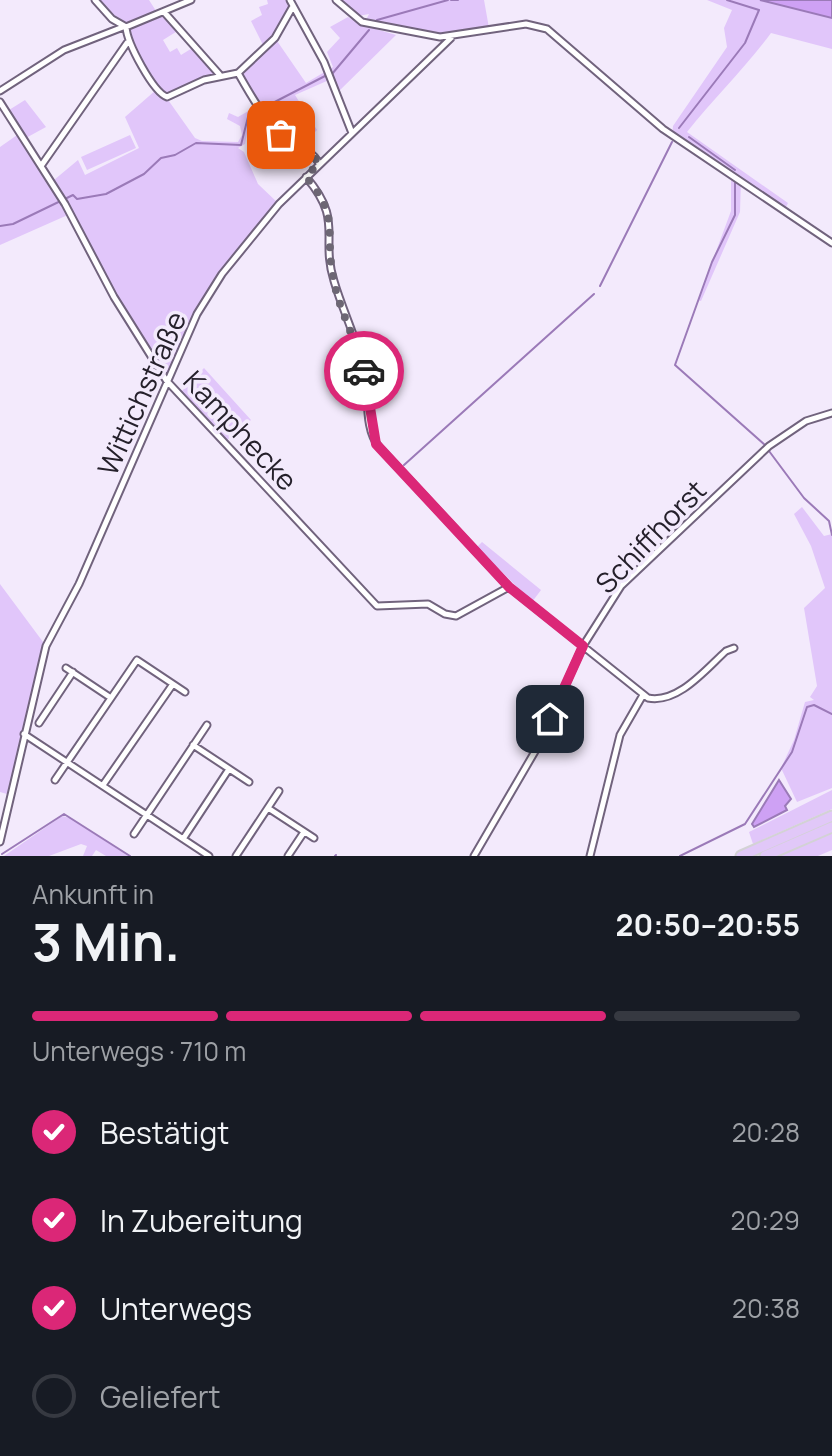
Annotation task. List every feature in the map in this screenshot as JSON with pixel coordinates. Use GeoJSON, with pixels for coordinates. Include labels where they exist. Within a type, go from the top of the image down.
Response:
{"type":"FeatureCollection","features":[{"type":"Feature","properties":{"kind":"highway"},"geometry":{"type":"LineString","coordinates":[[741,856],[832,816]]}},
{"type":"Feature","properties":{"kind":"highway"},"geometry":{"type":"LineString","coordinates":[[765,856],[832,827]]}},
{"type":"Feature","properties":{"kind":"street"},"geometry":{"type":"LineString","coordinates":[[95,0],[125,27],[127,43],[157,90],[165,97],[221,75],[238,73],[269,46],[292,8]]}},
{"type":"Feature","properties":{"kind":"street"},"geometry":{"type":"LineString","coordinates":[[0,91],[64,50],[191,0]]}},
{"type":"Feature","properties":{"kind":"street"},"geometry":{"type":"LineString","coordinates":[[290,0],[324,62],[352,133]]}},
{"type":"Feature","properties":{"kind":"street"},"geometry":{"type":"LineString","coordinates":[[336,0],[362,22],[451,38],[515,24],[534,24],[547,29],[663,129],[832,243]]}},
{"type":"Feature","properties":{"kind":"street"},"geometry":{"type":"LineString","coordinates":[[164,12],[221,75]]}},
{"type":"Feature","properties":{"kind":"street","name":"Wittichstraße"},"geometry":{"type":"LineString","coordinates":[[0,842],[46,646],[79,584],[187,331],[222,274],[306,177],[451,38]]}},
{"type":"Feature","properties":{"kind":"street"},"geometry":{"type":"LineString","coordinates":[[41,166],[127,43]]}},
{"type":"Feature","properties":{"kind":"street"},"geometry":{"type":"LineString","coordinates":[[238,73],[269,121],[289,142],[307,148],[319,163]]}},
{"type":"Feature","properties":{"kind":"street","name":"Kamphecke"},"geometry":{"type":"LineString","coordinates":[[0,102],[65,204],[114,297],[166,380],[377,606],[428,604],[445,614],[456,616],[509,587]]}},
{"type":"Feature","properties":{"kind":"street"},"geometry":{"type":"LineString","coordinates":[[306,177],[325,201],[329,214],[333,277],[363,365],[373,440],[509,587],[643,695],[657,699],[681,690],[726,651],[734,648]]}},
{"type":"Feature","properties":{"kind":"street","name":"Schiffhorst"},"geometry":{"type":"LineString","coordinates":[[474,856],[537,748],[583,646],[621,586],[767,448],[806,421],[832,413]]}},
{"type":"Feature","properties":{"kind":"street"},"geometry":{"type":"LineString","coordinates":[[55,780],[137,660],[185,692]]}},
{"type":"Feature","properties":{"kind":"street"},"geometry":{"type":"LineString","coordinates":[[66,668],[111,698]]}},
{"type":"Feature","properties":{"kind":"street"},"geometry":{"type":"LineString","coordinates":[[39,723],[73,672]]}},
{"type":"Feature","properties":{"kind":"street"},"geometry":{"type":"LineString","coordinates":[[103,785],[173,684]]}},
{"type":"Feature","properties":{"kind":"street"},"geometry":{"type":"LineString","coordinates":[[590,856],[620,735],[643,695]]}},
{"type":"Feature","properties":{"kind":"street"},"geometry":{"type":"LineString","coordinates":[[134,834],[207,725]]}},
{"type":"Feature","properties":{"kind":"street"},"geometry":{"type":"LineString","coordinates":[[24,734],[209,856]]}},
{"type":"Feature","properties":{"kind":"street"},"geometry":{"type":"LineString","coordinates":[[193,745],[249,782]]}},
{"type":"Feature","properties":{"kind":"street"},"geometry":{"type":"LineString","coordinates":[[183,839],[229,769]]}},
{"type":"Feature","properties":{"kind":"street"},"geometry":{"type":"LineString","coordinates":[[236,856],[279,791]]}},
{"type":"Feature","properties":{"kind":"street"},"geometry":{"type":"LineString","coordinates":[[268,808],[314,838]]}},
{"type":"Feature","properties":{"kind":"street"},"geometry":{"type":"LineString","coordinates":[[288,856],[304,832]]}},
{"type":"Feature","properties":{"kind":"shaded area"},"geometry":{"type":"Polygon","coordinates":[[[97,0],[149,0],[158,14],[164,12],[179,30],[163,40],[170,52],[177,48],[181,55],[194,47],[221,75],[166,97],[195,138],[202,141],[238,142],[242,135],[240,126],[227,119],[229,113],[238,117],[257,106],[238,73],[265,49],[251,21],[262,15],[259,7],[268,4],[267,0],[290,0],[292,8],[275,38],[306,83],[333,67],[327,52],[340,38],[330,27],[348,17],[359,24],[396,35],[337,93],[329,80],[295,95],[317,130],[301,146],[294,145],[261,112],[250,117],[245,144],[238,148],[244,152],[258,184],[279,204],[208,295],[166,380],[114,297],[70,214],[0,245],[0,147],[20,133],[0,100],[9,110],[25,100],[46,127],[24,139],[54,180],[78,160],[85,175],[139,148],[125,117],[156,90],[127,43],[126,27],[120,25],[97,0]]]}},
{"type":"Feature","properties":{"kind":"shaded area"},"geometry":{"type":"Polygon","coordinates":[[[340,0],[484,0],[489,28],[450,37],[365,22],[369,14],[358,16],[340,0]]]}},
{"type":"Feature","properties":{"kind":"shaded area"},"geometry":{"type":"Polygon","coordinates":[[[707,0],[760,0],[832,18],[832,49],[771,33],[687,132],[788,203],[786,207],[741,178],[740,212],[701,301],[698,300],[731,211],[731,170],[672,136],[673,126],[727,47],[724,28],[732,10],[707,0]]]}},
{"type":"Feature","properties":{"kind":"shaded area"},"geometry":{"type":"Polygon","coordinates":[[[760,0],[832,0],[832,18],[760,0]]]}},
{"type":"Feature","properties":{"kind":"shaded area"},"geometry":{"type":"Polygon","coordinates":[[[130,135],[136,148],[87,170],[81,157],[130,135]]]}},
{"type":"Feature","properties":{"kind":"shaded area"},"geometry":{"type":"Polygon","coordinates":[[[204,368],[251,420],[227,440],[181,392],[204,368]]]}},
{"type":"Feature","properties":{"kind":"shaded area"},"geometry":{"type":"Polygon","coordinates":[[[802,507],[824,536],[832,534],[832,788],[797,802],[781,768],[794,740],[805,702],[814,700],[810,697],[817,686],[804,608],[825,588],[811,546],[794,514],[802,507]]]}},
{"type":"Feature","properties":{"kind":"shaded area"},"geometry":{"type":"Polygon","coordinates":[[[482,542],[541,590],[532,602],[477,547],[482,542]]]}},
{"type":"Feature","properties":{"kind":"shaded area"},"geometry":{"type":"Polygon","coordinates":[[[0,584],[46,646],[7,794],[0,792],[0,584]]]}},
{"type":"Feature","properties":{"kind":"shaded area"},"geometry":{"type":"Polygon","coordinates":[[[779,780],[791,799],[785,806],[787,810],[754,827],[752,824],[779,780]]]}},
{"type":"Feature","properties":{"kind":"shaded area"},"geometry":{"type":"Polygon","coordinates":[[[832,790],[832,809],[753,844],[749,832],[832,790]]]}},
{"type":"Feature","properties":{"kind":"shaded area"},"geometry":{"type":"Polygon","coordinates":[[[62,816],[70,818],[128,856],[106,856],[96,850],[92,856],[83,856],[87,846],[81,844],[49,856],[4,856],[62,816]]]}},
{"type":"Feature","properties":{"kind":"shaded area"},"geometry":{"type":"Polygon","coordinates":[[[832,833],[832,850],[818,856],[779,856],[832,833]]]}},
{"type":"Feature","properties":{"kind":"waterway"},"geometry":{"type":"LineString","coordinates":[[377,20],[448,0]]}},
{"type":"Feature","properties":{"kind":"waterway"},"geometry":{"type":"LineString","coordinates":[[451,0],[458,0]]}},
{"type":"Feature","properties":{"kind":"waterway"},"geometry":{"type":"LineString","coordinates":[[679,128],[745,43],[759,10],[727,0]]}},
{"type":"Feature","properties":{"kind":"waterway"},"geometry":{"type":"LineString","coordinates":[[332,74],[369,30]]}},
{"type":"Feature","properties":{"kind":"waterway"},"geometry":{"type":"LineString","coordinates":[[263,108],[325,76]]}},
{"type":"Feature","properties":{"kind":"waterway"},"geometry":{"type":"LineString","coordinates":[[0,226],[13,224],[73,195],[77,199],[106,194],[144,174],[161,158],[175,155],[196,143],[241,145],[248,117],[256,110]]}},
{"type":"Feature","properties":{"kind":"waterway"},"geometry":{"type":"LineString","coordinates":[[689,137],[735,170]]}},
{"type":"Feature","properties":{"kind":"waterway"},"geometry":{"type":"LineString","coordinates":[[600,286],[672,142]]}},
{"type":"Feature","properties":{"kind":"waterway"},"geometry":{"type":"LineString","coordinates":[[735,183],[735,215],[712,262],[675,365],[765,445]]}},
{"type":"Feature","properties":{"kind":"waterway"},"geometry":{"type":"LineString","coordinates":[[404,465],[594,294]]}},
{"type":"Feature","properties":{"kind":"waterway"},"geometry":{"type":"LineString","coordinates":[[769,451],[804,498],[829,521],[832,535]]}},
{"type":"Feature","properties":{"kind":"waterway"},"geometry":{"type":"LineString","coordinates":[[680,856],[745,824],[792,752],[807,707],[814,705],[832,714]]}},
{"type":"Feature","properties":{"kind":"waterway"},"geometry":{"type":"LineString","coordinates":[[2,854],[64,814],[130,856]]}},
{"type":"Feature","properties":{"kind":"way so far"},"geometry":{"type":"LineString","coordinates":[[281,135],[294,145],[307,148],[319,163],[306,177],[325,201],[329,214],[333,277],[364,371]]}},
{"type":"Feature","properties":{"kind":"route"},"geometry":{"type":"LineString","coordinates":[[364,371],[372,436],[376,444],[509,587],[583,646],[550,719]]}}]}
